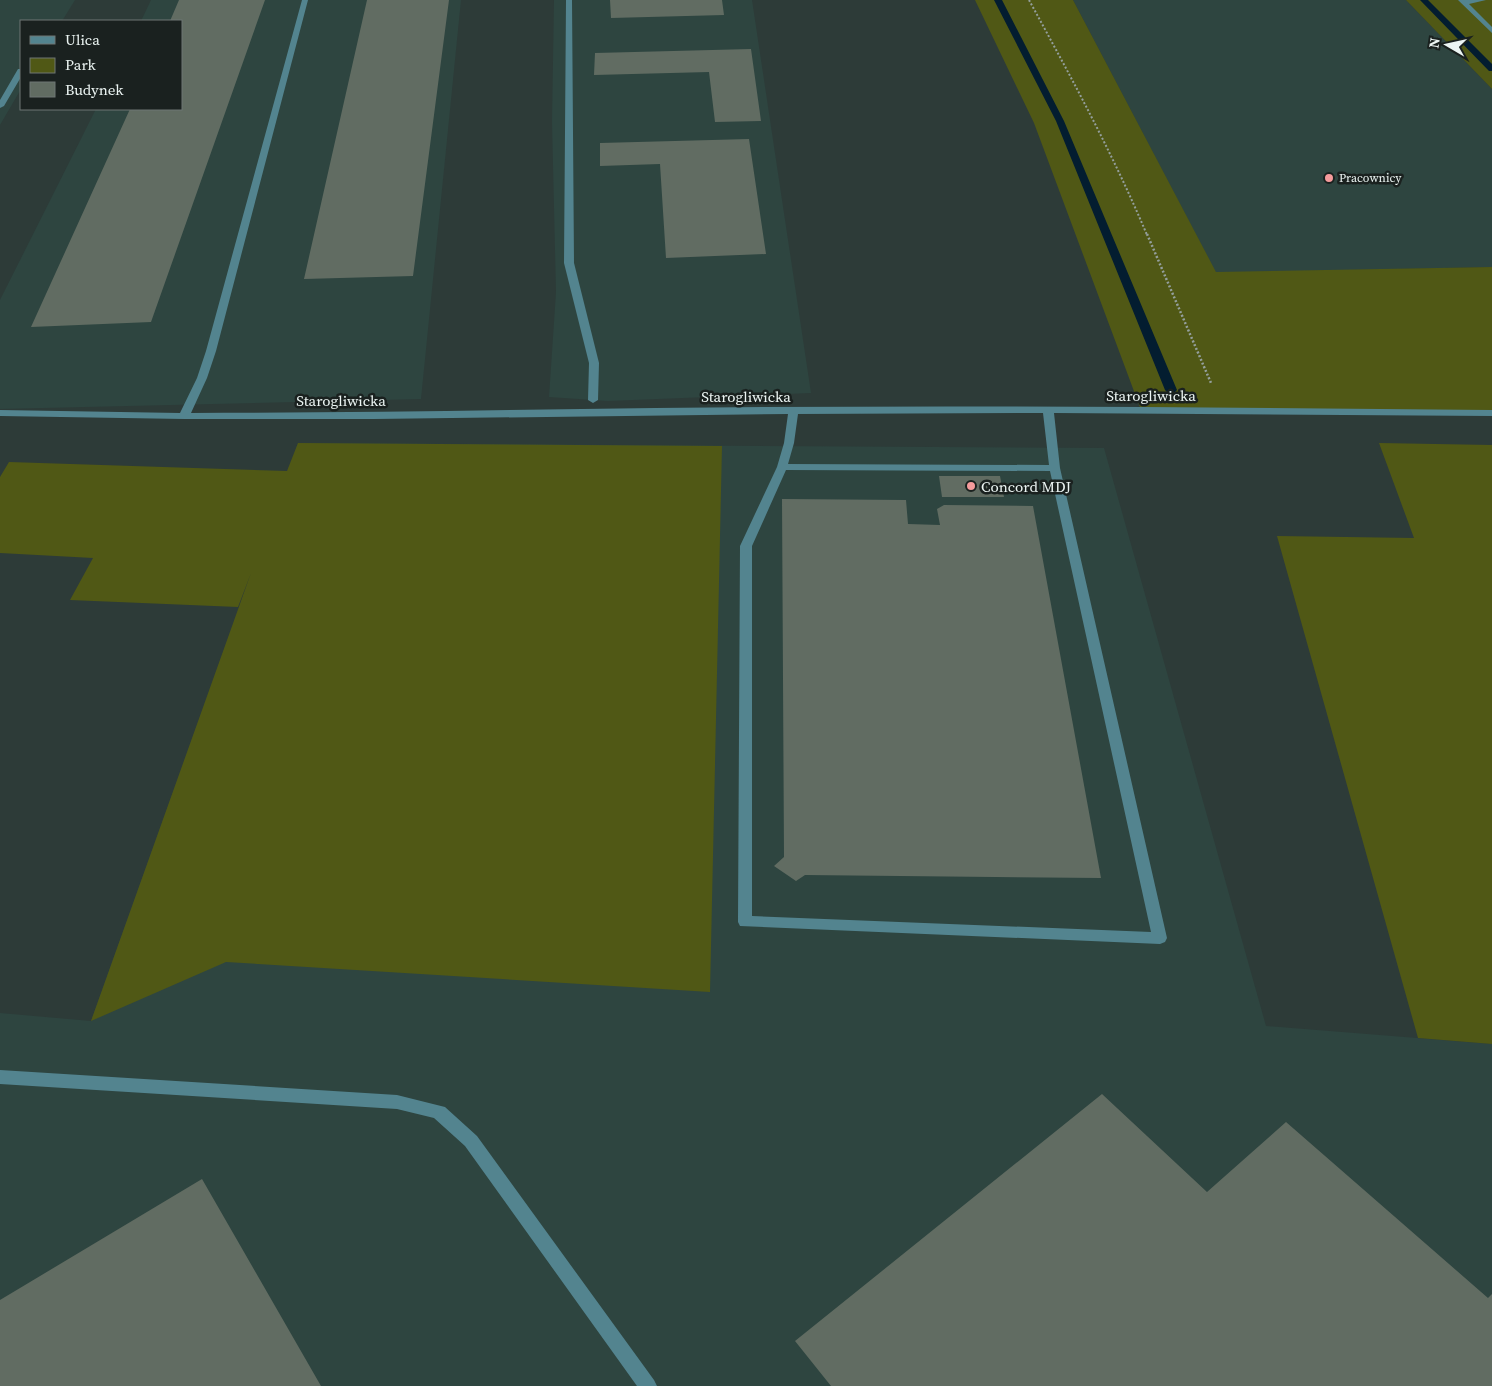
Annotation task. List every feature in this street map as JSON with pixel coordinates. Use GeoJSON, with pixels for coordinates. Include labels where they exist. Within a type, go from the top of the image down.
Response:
{"type":"FeatureCollection","features":[{"type":"Feature","properties":{"kind":"street"},"geometry":{"type":"LineString","coordinates":[[184,416],[202,378],[211,351],[305,0]]}},
{"type":"Feature","properties":{"kind":"street"},"geometry":{"type":"LineString","coordinates":[[569,0],[569,263],[594,363],[593,400]]}},
{"type":"Feature","properties":{"kind":"street"},"geometry":{"type":"LineString","coordinates":[[1463,1],[1483,0]]}},
{"type":"Feature","properties":{"kind":"street"},"geometry":{"type":"LineString","coordinates":[[1463,1],[1492,31]]}},
{"type":"Feature","properties":{"kind":"street"},"geometry":{"type":"LineString","coordinates":[[0,106],[20,73]]}},
{"type":"Feature","properties":{"kind":"street"},"geometry":{"type":"LineString","coordinates":[[793,411],[789,443],[782,467],[746,546],[744,922],[1160,938],[1055,468],[1048,410]]}},
{"type":"Feature","properties":{"kind":"street","name":"Starogliwicka"},"geometry":{"type":"LineString","coordinates":[[0,413],[184,416],[1048,410],[1492,413]]}},
{"type":"Feature","properties":{"kind":"street"},"geometry":{"type":"LineString","coordinates":[[782,467],[1055,468]]}},
{"type":"Feature","properties":{"kind":"street"},"geometry":{"type":"LineString","coordinates":[[0,1077],[397,1102],[440,1112],[471,1141],[648,1386]]}},
{"type":"Feature","properties":{"kind":"path"},"geometry":{"type":"LineString","coordinates":[[1029,0],[1074,83],[1131,197],[1223,410]]}},
{"type":"Feature","properties":{"kind":"shaded area"},"geometry":{"type":"Polygon","coordinates":[[[0,0],[75,0],[63,20],[20,20],[20,91],[0,125],[0,0]]]}},
{"type":"Feature","properties":{"kind":"shaded area"},"geometry":{"type":"Polygon","coordinates":[[[151,0],[461,0],[421,399],[0,409],[0,300],[95,110],[182,110],[182,20],[141,20],[151,0]]]}},
{"type":"Feature","properties":{"kind":"shaded area"},"geometry":{"type":"Polygon","coordinates":[[[554,0],[752,0],[811,393],[608,401],[549,397],[556,292],[552,122],[554,0]]]}},
{"type":"Feature","properties":{"kind":"shaded area","name":"Pracownicy"},"geometry":{"type":"Polygon","coordinates":[[[1073,0],[1406,0],[1492,89],[1492,267],[1216,273],[1073,0]]]}},
{"type":"Feature","properties":{"kind":"shaded area"},"geometry":{"type":"Polygon","coordinates":[[[298,443],[1104,448],[1266,1026],[1492,1044],[1492,1386],[0,1386],[0,1013],[91,1021],[298,443]]]}},
{"type":"Feature","properties":{"kind":"green space"},"geometry":{"type":"Polygon","coordinates":[[[975,0],[1073,0],[1216,272],[1492,267],[1492,413],[1141,410],[1034,123],[975,0]]]}},
{"type":"Feature","properties":{"kind":"green space"},"geometry":{"type":"Polygon","coordinates":[[[1406,0],[1492,0],[1492,89],[1406,0]]]}},
{"type":"Feature","properties":{"kind":"green space"},"geometry":{"type":"Polygon","coordinates":[[[298,443],[722,446],[710,992],[226,962],[91,1021],[251,573],[238,607],[70,600],[93,558],[0,553],[0,477],[9,462],[287,471],[298,443]]]}},
{"type":"Feature","properties":{"kind":"green space"},"geometry":{"type":"Polygon","coordinates":[[[1379,443],[1492,445],[1492,1044],[1418,1038],[1277,536],[1414,538],[1379,443]]]}},
{"type":"Feature","properties":{"kind":"building"},"geometry":{"type":"Polygon","coordinates":[[[179,0],[265,0],[151,322],[31,327],[130,110],[182,110],[182,20],[170,20],[179,0]]]}},
{"type":"Feature","properties":{"kind":"building"},"geometry":{"type":"Polygon","coordinates":[[[367,0],[449,0],[413,276],[304,279],[367,0]]]}},
{"type":"Feature","properties":{"kind":"building"},"geometry":{"type":"Polygon","coordinates":[[[610,0],[722,0],[724,15],[611,18],[610,0]]]}},
{"type":"Feature","properties":{"kind":"building"},"geometry":{"type":"Polygon","coordinates":[[[751,49],[761,121],[715,122],[709,72],[594,75],[595,53],[751,49]]]}},
{"type":"Feature","properties":{"kind":"building"},"geometry":{"type":"Polygon","coordinates":[[[749,139],[766,254],[666,258],[660,164],[600,166],[600,143],[749,139]]]}},
{"type":"Feature","properties":{"kind":"building","name":"Concord MDJ"},"geometry":{"type":"Polygon","coordinates":[[[939,476],[1000,476],[1004,497],[942,497],[939,476]]]}},
{"type":"Feature","properties":{"kind":"building"},"geometry":{"type":"Polygon","coordinates":[[[782,499],[906,500],[908,524],[940,525],[937,509],[944,505],[1033,506],[1101,878],[805,875],[796,881],[774,866],[784,857],[782,499]]]}},
{"type":"Feature","properties":{"kind":"building"},"geometry":{"type":"Polygon","coordinates":[[[1102,1094],[1207,1192],[1286,1122],[1488,1298],[1492,1294],[1492,1386],[831,1386],[795,1341],[1102,1094]]]}},
{"type":"Feature","properties":{"kind":"building"},"geometry":{"type":"Polygon","coordinates":[[[202,1179],[321,1386],[0,1386],[0,1300],[202,1179]]]}},
{"type":"Feature","properties":{"kind":"waterway"},"geometry":{"type":"LineString","coordinates":[[998,0],[1060,121],[1171,390]]}},
{"type":"Feature","properties":{"kind":"waterway"},"geometry":{"type":"LineString","coordinates":[[1424,0],[1492,69]]}},
{"type":"Feature","properties":{"kind":"place","name":"Pracownicy"},"geometry":{"type":"Point","coordinates":[1329,178]}},
{"type":"Feature","properties":{"kind":"place","name":"Concord MDJ"},"geometry":{"type":"Point","coordinates":[971,486]}}]}
